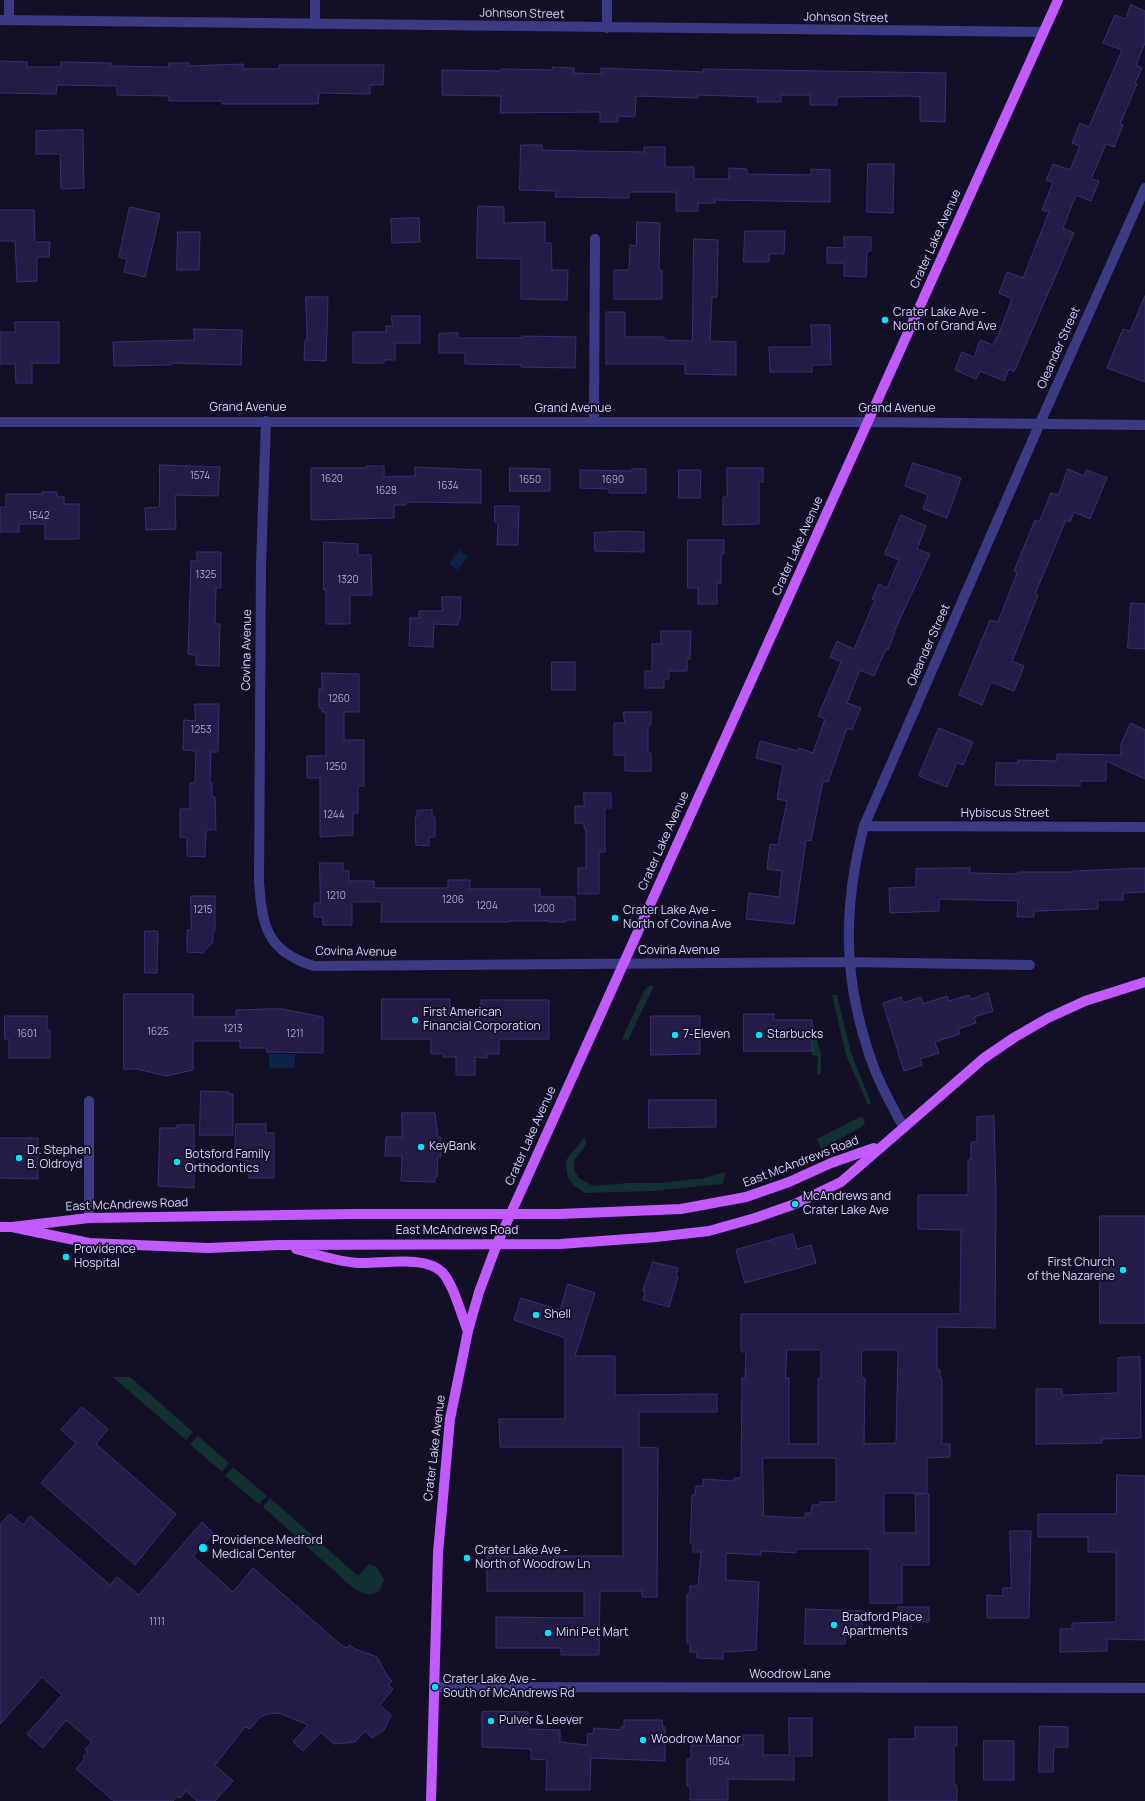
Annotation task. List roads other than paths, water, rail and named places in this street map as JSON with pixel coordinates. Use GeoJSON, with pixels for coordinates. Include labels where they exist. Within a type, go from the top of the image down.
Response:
{"type":"FeatureCollection","features":[{"type":"Feature","properties":{"kind":"main road","name":"Crater Lake Avenue"},"geometry":{"type":"LineString","coordinates":[[431,1801],[438,1553],[444,1472],[450,1419],[468,1331],[481,1286],[510,1214],[1058,0]]}},
{"type":"Feature","properties":{"kind":"main road","name":"East McAndrews Road"},"geometry":{"type":"LineString","coordinates":[[12,1227],[89,1242],[208,1248],[278,1245],[560,1244],[613,1241],[709,1231],[755,1218],[788,1206],[841,1182],[880,1146],[904,1128],[984,1058],[1015,1037],[1048,1018],[1086,1001],[1145,982]]}},
{"type":"Feature","properties":{"kind":"main road","name":"East McAndrews Road"},"geometry":{"type":"LineString","coordinates":[[0,1227],[12,1227],[89,1218],[353,1214],[510,1214],[622,1212],[681,1208],[717,1204],[746,1197],[789,1182],[831,1163],[880,1146]]}},
{"type":"Feature","properties":{"kind":"main road"},"geometry":{"type":"LineString","coordinates":[[278,1245],[358,1263],[420,1262],[434,1266],[442,1272],[451,1286],[468,1331]]}},
{"type":"Feature","properties":{"kind":"street"},"geometry":{"type":"LineString","coordinates":[[5,20],[9,0]]}},
{"type":"Feature","properties":{"kind":"street"},"geometry":{"type":"LineString","coordinates":[[315,0],[315,24]]}},
{"type":"Feature","properties":{"kind":"street"},"geometry":{"type":"LineString","coordinates":[[607,0],[607,28]]}},
{"type":"Feature","properties":{"kind":"street","name":"Johnson Street"},"geometry":{"type":"LineString","coordinates":[[5,20],[1043,32]]}},
{"type":"Feature","properties":{"kind":"street","name":"Oleander Street"},"geometry":{"type":"LineString","coordinates":[[904,1128],[871,1060],[856,1005],[848,962],[848,928],[855,859],[864,826],[1040,423],[1145,188]]}},
{"type":"Feature","properties":{"kind":"street"},"geometry":{"type":"LineString","coordinates":[[594,422],[595,239]]}},
{"type":"Feature","properties":{"kind":"street","name":"Covina Avenue"},"geometry":{"type":"LineString","coordinates":[[266,421],[261,564],[259,882],[264,919],[268,932],[276,945],[287,955],[314,966],[848,962],[1030,966]]}},
{"type":"Feature","properties":{"kind":"street","name":"Grand Avenue"},"geometry":{"type":"LineString","coordinates":[[0,422],[867,422],[1145,425]]}},
{"type":"Feature","properties":{"kind":"street","name":"Hybiscus Street"},"geometry":{"type":"LineString","coordinates":[[864,826],[1145,828]]}},
{"type":"Feature","properties":{"kind":"street"},"geometry":{"type":"LineString","coordinates":[[89,1101],[89,1218]]}},
{"type":"Feature","properties":{"kind":"street","name":"Woodrow Lane"},"geometry":{"type":"LineString","coordinates":[[435,1687],[1145,1688]]}},
{"type":"Feature","properties":{"kind":"water"},"geometry":{"type":"Polygon","coordinates":[[[460,550],[468,557],[457,570],[449,563],[460,550]]]}},
{"type":"Feature","properties":{"kind":"water"},"geometry":{"type":"Polygon","coordinates":[[[269,1054],[295,1054],[295,1068],[269,1068],[269,1054]]]}},
{"type":"Feature","properties":{"kind":"place","name":"Crater Lake Ave - North of Grand Ave"},"geometry":{"type":"Point","coordinates":[885,320]}},
{"type":"Feature","properties":{"kind":"place","name":"Crater Lake Ave - North of Covina Ave"},"geometry":{"type":"Point","coordinates":[615,918]}},
{"type":"Feature","properties":{"kind":"place","name":"First American Financial Corporation"},"geometry":{"type":"Point","coordinates":[415,1020]}},
{"type":"Feature","properties":{"kind":"place","name":"7-Eleven"},"geometry":{"type":"Point","coordinates":[675,1035]}},
{"type":"Feature","properties":{"kind":"place","name":"Starbucks"},"geometry":{"type":"Point","coordinates":[759,1035]}},
{"type":"Feature","properties":{"kind":"place","name":"KeyBank"},"geometry":{"type":"Point","coordinates":[421,1147]}},
{"type":"Feature","properties":{"kind":"place","name":"Dr. Stephen B. Oldroyd"},"geometry":{"type":"Point","coordinates":[19,1158]}},
{"type":"Feature","properties":{"kind":"place","name":"Botsford Family Orthodontics"},"geometry":{"type":"Point","coordinates":[177,1162]}},
{"type":"Feature","properties":{"kind":"place","name":"McAndrews and Crater Lake Ave"},"geometry":{"type":"Point","coordinates":[795,1204]}},
{"type":"Feature","properties":{"kind":"place","name":"Providence Hospital"},"geometry":{"type":"Point","coordinates":[66,1257]}},
{"type":"Feature","properties":{"kind":"place","name":"First Church of the Nazarene"},"geometry":{"type":"Point","coordinates":[1123,1270]}},
{"type":"Feature","properties":{"kind":"place","name":"Shell"},"geometry":{"type":"Point","coordinates":[536,1315]}},
{"type":"Feature","properties":{"kind":"place","name":"Providence Medford Medical Center"},"geometry":{"type":"Point","coordinates":[203,1548]}},
{"type":"Feature","properties":{"kind":"place","name":"Crater Lake Ave - North of Woodrow Ln"},"geometry":{"type":"Point","coordinates":[467,1558]}},
{"type":"Feature","properties":{"kind":"place","name":"Bradford Place Apartments"},"geometry":{"type":"Point","coordinates":[834,1625]}},
{"type":"Feature","properties":{"kind":"place","name":"Mini Pet Mart"},"geometry":{"type":"Point","coordinates":[548,1633]}},
{"type":"Feature","properties":{"kind":"place","name":"Crater Lake Ave - South of McAndrews Rd"},"geometry":{"type":"Point","coordinates":[435,1687]}},
{"type":"Feature","properties":{"kind":"place","name":"Pulver & Leever"},"geometry":{"type":"Point","coordinates":[491,1721]}},
{"type":"Feature","properties":{"kind":"place","name":"Woodrow Manor"},"geometry":{"type":"Point","coordinates":[643,1740]}}]}
